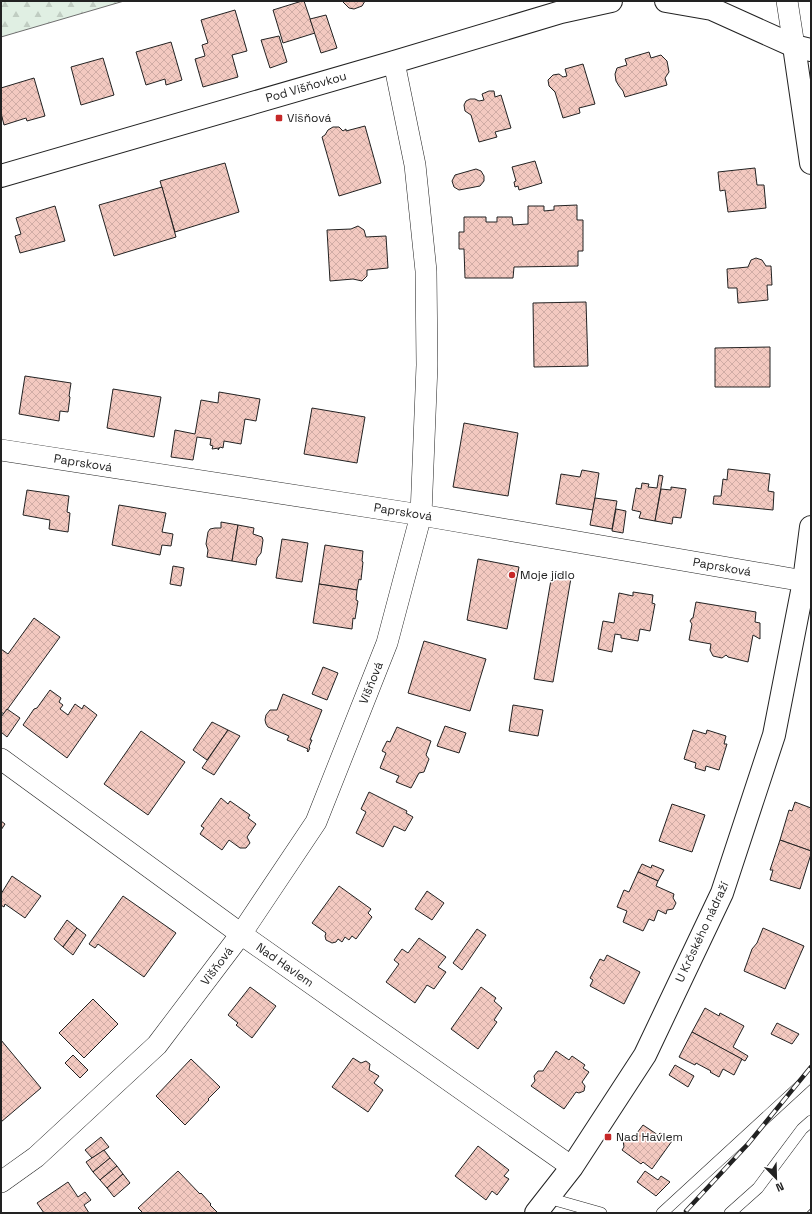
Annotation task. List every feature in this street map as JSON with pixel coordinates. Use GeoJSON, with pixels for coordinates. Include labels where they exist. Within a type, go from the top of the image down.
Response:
{"type":"FeatureCollection","features":[{"type":"Feature","properties":{"kind":"street","name":"Pod Višňovkou"},"geometry":{"type":"LineString","coordinates":[[1,176],[561,12],[611,1]]}},
{"type":"Feature","properties":{"kind":"street"},"geometry":{"type":"LineString","coordinates":[[666,1],[712,10],[803,48]]}},
{"type":"Feature","properties":{"kind":"street"},"geometry":{"type":"LineString","coordinates":[[787,1],[803,48],[811,163]]}},
{"type":"Feature","properties":{"kind":"street","name":"Višňová"},"geometry":{"type":"LineString","coordinates":[[1,1182],[47,1147],[157,1045],[241,934],[316,822],[387,643],[421,515],[426,365],[426,271],[416,165],[394,62]]}},
{"type":"Feature","properties":{"kind":"street","name":"Paprsková"},"geometry":{"type":"LineString","coordinates":[[1,450],[421,515],[808,578]]}},
{"type":"Feature","properties":{"kind":"street","name":"U Krčského nádraží"},"geometry":{"type":"LineString","coordinates":[[542,1205],[572,1167],[645,1055],[722,893],[774,735],[808,578],[811,527]]}},
{"type":"Feature","properties":{"kind":"street","name":"Nad Havlem"},"geometry":{"type":"LineString","coordinates":[[1,759],[241,934],[572,1167]]}},
{"type":"Feature","properties":{"kind":"lane"},"geometry":{"type":"LineString","coordinates":[[662,1213],[811,1076]]}},
{"type":"Feature","properties":{"kind":"lane"},"geometry":{"type":"LineString","coordinates":[[730,1213],[758,1188],[802,1129],[811,1122]]}},
{"type":"Feature","properties":{"kind":"lane"},"geometry":{"type":"LineString","coordinates":[[542,1205],[601,1213]]}},
{"type":"Feature","properties":{"kind":"green space"},"geometry":{"type":"Polygon","coordinates":[[[1,1],[124,1],[1,37],[1,1]]]}},
{"type":"Feature","properties":{"kind":"building"},"geometry":{"type":"Polygon","coordinates":[[[304,1],[315,33],[283,43],[273,10],[304,1]]]}},
{"type":"Feature","properties":{"kind":"building"},"geometry":{"type":"Polygon","coordinates":[[[342,1],[365,1],[362,6],[354,9],[349,8],[342,1]]]}},
{"type":"Feature","properties":{"kind":"building"},"geometry":{"type":"Polygon","coordinates":[[[235,10],[247,51],[232,55],[238,77],[203,87],[195,59],[205,56],[202,45],[208,43],[201,20],[235,10]]]}},
{"type":"Feature","properties":{"kind":"building"},"geometry":{"type":"Polygon","coordinates":[[[326,15],[337,48],[321,53],[310,19],[326,15]]]}},
{"type":"Feature","properties":{"kind":"building"},"geometry":{"type":"Polygon","coordinates":[[[279,36],[287,62],[270,68],[261,40],[279,36]]]}},
{"type":"Feature","properties":{"kind":"building"},"geometry":{"type":"Polygon","coordinates":[[[171,42],[182,80],[166,85],[165,79],[146,85],[136,52],[171,42]]]}},
{"type":"Feature","properties":{"kind":"building"},"geometry":{"type":"Polygon","coordinates":[[[649,52],[651,58],[661,55],[667,61],[669,72],[665,78],[667,85],[625,97],[616,81],[615,74],[617,68],[627,65],[625,59],[649,52]]]}},
{"type":"Feature","properties":{"kind":"building"},"geometry":{"type":"Polygon","coordinates":[[[103,58],[114,95],[81,105],[71,67],[103,58]]]}},
{"type":"Feature","properties":{"kind":"building"},"geometry":{"type":"Polygon","coordinates":[[[583,64],[595,104],[579,108],[580,113],[563,118],[555,92],[549,86],[548,80],[553,75],[559,74],[563,77],[567,76],[565,69],[583,64]]]}},
{"type":"Feature","properties":{"kind":"building"},"geometry":{"type":"Polygon","coordinates":[[[34,78],[45,116],[27,121],[26,118],[4,125],[1,113],[1,88],[34,78]]]}},
{"type":"Feature","properties":{"kind":"building"},"geometry":{"type":"Polygon","coordinates":[[[489,91],[494,91],[495,97],[501,95],[511,128],[495,132],[497,137],[479,142],[471,115],[465,111],[464,105],[466,101],[470,99],[479,101],[484,100],[482,94],[489,91]]]}},
{"type":"Feature","properties":{"kind":"building"},"geometry":{"type":"Polygon","coordinates":[[[365,126],[381,183],[339,196],[322,137],[333,127],[339,127],[343,131],[346,129],[346,131],[365,126]]]}},
{"type":"Feature","properties":{"kind":"building"},"geometry":{"type":"Polygon","coordinates":[[[535,161],[542,183],[519,190],[518,186],[515,187],[514,182],[516,181],[512,167],[535,161]]]}},
{"type":"Feature","properties":{"kind":"building"},"geometry":{"type":"Polygon","coordinates":[[[225,163],[239,212],[175,232],[160,181],[225,163]]]}},
{"type":"Feature","properties":{"kind":"building"},"geometry":{"type":"Polygon","coordinates":[[[755,168],[757,185],[764,185],[766,208],[728,212],[725,190],[720,191],[718,172],[755,168]]]}},
{"type":"Feature","properties":{"kind":"building"},"geometry":{"type":"Polygon","coordinates":[[[476,169],[481,171],[484,176],[484,181],[480,186],[459,190],[454,187],[452,181],[455,175],[476,169]]]}},
{"type":"Feature","properties":{"kind":"building"},"geometry":{"type":"Polygon","coordinates":[[[162,187],[176,237],[114,256],[99,205],[162,187]]]}},
{"type":"Feature","properties":{"kind":"building"},"geometry":{"type":"Polygon","coordinates":[[[577,205],[577,220],[583,220],[583,251],[578,251],[578,266],[514,267],[513,278],[465,278],[464,249],[459,249],[459,232],[464,232],[464,217],[486,217],[486,222],[497,222],[497,217],[512,217],[513,225],[528,224],[528,206],[544,206],[544,211],[554,210],[554,206],[577,205]]]}},
{"type":"Feature","properties":{"kind":"building"},"geometry":{"type":"Polygon","coordinates":[[[55,206],[65,241],[20,253],[15,236],[21,234],[16,218],[55,206]]]}},
{"type":"Feature","properties":{"kind":"building"},"geometry":{"type":"Polygon","coordinates":[[[358,226],[364,230],[366,237],[386,236],[388,268],[367,270],[367,276],[362,281],[353,279],[330,281],[327,230],[351,229],[358,226]]]}},
{"type":"Feature","properties":{"kind":"building"},"geometry":{"type":"Polygon","coordinates":[[[756,258],[762,260],[766,266],[771,266],[772,285],[767,285],[768,300],[738,303],[737,288],[728,288],[727,269],[748,267],[751,260],[756,258]]]}},
{"type":"Feature","properties":{"kind":"building"},"geometry":{"type":"Polygon","coordinates":[[[586,302],[588,366],[534,367],[533,303],[586,302]]]}},
{"type":"Feature","properties":{"kind":"building"},"geometry":{"type":"Polygon","coordinates":[[[770,347],[770,387],[715,387],[715,348],[770,347]]]}},
{"type":"Feature","properties":{"kind":"building"},"geometry":{"type":"Polygon","coordinates":[[[25,376],[71,383],[68,412],[60,411],[59,421],[19,414],[25,376]]]}},
{"type":"Feature","properties":{"kind":"building"},"geometry":{"type":"Polygon","coordinates":[[[113,389],[161,397],[154,437],[107,428],[113,389]]]}},
{"type":"Feature","properties":{"kind":"building"},"geometry":{"type":"Polygon","coordinates":[[[219,392],[260,399],[256,421],[245,419],[241,444],[224,441],[223,448],[220,447],[218,450],[219,448],[212,449],[213,446],[210,445],[211,439],[197,437],[193,460],[171,457],[175,430],[195,434],[201,400],[218,403],[219,392]]]}},
{"type":"Feature","properties":{"kind":"building"},"geometry":{"type":"Polygon","coordinates":[[[312,408],[365,417],[357,463],[304,454],[312,408]]]}},
{"type":"Feature","properties":{"kind":"building"},"geometry":{"type":"Polygon","coordinates":[[[464,423],[518,433],[508,496],[453,487],[464,423]]]}},
{"type":"Feature","properties":{"kind":"building"},"geometry":{"type":"Polygon","coordinates":[[[728,469],[770,474],[768,491],[774,492],[773,510],[713,504],[714,496],[721,496],[723,479],[727,480],[728,469]]]}},
{"type":"Feature","properties":{"kind":"building"},"geometry":{"type":"Polygon","coordinates":[[[582,470],[599,473],[593,510],[556,504],[561,474],[580,477],[582,470]]]}},
{"type":"Feature","properties":{"kind":"building"},"geometry":{"type":"Polygon","coordinates":[[[659,475],[663,476],[655,521],[639,518],[641,512],[632,510],[636,488],[641,489],[642,483],[649,484],[648,487],[657,488],[659,475]]]}},
{"type":"Feature","properties":{"kind":"building"},"geometry":{"type":"Polygon","coordinates":[[[671,487],[686,489],[681,518],[673,517],[672,524],[655,521],[661,489],[671,490],[671,487]]]}},
{"type":"Feature","properties":{"kind":"building"},"geometry":{"type":"Polygon","coordinates":[[[27,490],[69,496],[67,512],[70,513],[68,532],[49,529],[50,520],[23,515],[27,490]]]}},
{"type":"Feature","properties":{"kind":"building"},"geometry":{"type":"Polygon","coordinates":[[[595,498],[617,501],[612,529],[590,525],[595,498]]]}},
{"type":"Feature","properties":{"kind":"building"},"geometry":{"type":"Polygon","coordinates":[[[119,505],[166,513],[162,532],[173,534],[171,546],[162,545],[160,555],[112,545],[119,505]]]}},
{"type":"Feature","properties":{"kind":"building"},"geometry":{"type":"Polygon","coordinates":[[[616,509],[626,511],[623,533],[612,531],[616,509]]]}},
{"type":"Feature","properties":{"kind":"building"},"geometry":{"type":"Polygon","coordinates":[[[221,522],[238,525],[232,561],[207,557],[208,550],[206,544],[208,532],[210,529],[221,528],[221,522]]]}},
{"type":"Feature","properties":{"kind":"building"},"geometry":{"type":"Polygon","coordinates":[[[238,525],[254,528],[253,534],[262,537],[261,553],[257,558],[256,565],[232,561],[238,525]]]}},
{"type":"Feature","properties":{"kind":"building"},"geometry":{"type":"Polygon","coordinates":[[[282,539],[308,543],[302,582],[276,578],[282,539]]]}},
{"type":"Feature","properties":{"kind":"building"},"geometry":{"type":"Polygon","coordinates":[[[325,545],[363,551],[361,580],[359,579],[357,590],[319,584],[325,545]]]}},
{"type":"Feature","properties":{"kind":"building"},"geometry":{"type":"Polygon","coordinates":[[[478,559],[519,567],[507,629],[467,620],[478,559]]]}},
{"type":"Feature","properties":{"kind":"building"},"geometry":{"type":"Polygon","coordinates":[[[173,566],[184,568],[181,586],[170,584],[173,566]]]}},
{"type":"Feature","properties":{"kind":"building"},"geometry":{"type":"Polygon","coordinates":[[[552,574],[571,578],[553,682],[534,679],[552,574]]]}},
{"type":"Feature","properties":{"kind":"building"},"geometry":{"type":"Polygon","coordinates":[[[319,584],[357,590],[356,600],[358,601],[355,619],[353,618],[352,629],[313,623],[319,584]]]}},
{"type":"Feature","properties":{"kind":"building"},"geometry":{"type":"Polygon","coordinates":[[[633,592],[653,595],[652,603],[655,604],[650,631],[640,629],[638,641],[621,638],[621,635],[615,634],[612,652],[598,649],[603,621],[614,623],[619,593],[633,596],[633,592]]]}},
{"type":"Feature","properties":{"kind":"building"},"geometry":{"type":"Polygon","coordinates":[[[696,602],[756,612],[755,622],[760,623],[760,639],[753,635],[748,662],[728,657],[726,655],[722,658],[713,656],[710,650],[711,644],[689,640],[692,624],[690,621],[693,618],[696,602]]]}},
{"type":"Feature","properties":{"kind":"building"},"geometry":{"type":"Polygon","coordinates":[[[34,618],[60,637],[4,714],[1,712],[1,649],[8,654],[34,618]]]}},
{"type":"Feature","properties":{"kind":"building"},"geometry":{"type":"Polygon","coordinates":[[[424,641],[486,659],[470,711],[408,693],[424,641]]]}},
{"type":"Feature","properties":{"kind":"building"},"geometry":{"type":"Polygon","coordinates":[[[323,667],[338,673],[327,700],[312,694],[323,667]]]}},
{"type":"Feature","properties":{"kind":"building"},"geometry":{"type":"Polygon","coordinates":[[[50,690],[61,698],[59,702],[63,705],[60,709],[68,715],[75,704],[82,709],[84,705],[97,715],[67,758],[23,725],[50,690]]]}},
{"type":"Feature","properties":{"kind":"building"},"geometry":{"type":"Polygon","coordinates":[[[283,694],[322,710],[310,740],[312,740],[308,752],[308,749],[287,740],[289,736],[268,727],[266,724],[266,715],[270,710],[277,710],[283,694]]]}},
{"type":"Feature","properties":{"kind":"building"},"geometry":{"type":"Polygon","coordinates":[[[513,705],[543,710],[538,736],[509,731],[513,705]]]}},
{"type":"Feature","properties":{"kind":"building"},"geometry":{"type":"Polygon","coordinates":[[[7,709],[20,718],[7,737],[1,732],[1,717],[7,709]]]}},
{"type":"Feature","properties":{"kind":"building"},"geometry":{"type":"Polygon","coordinates":[[[212,722],[228,730],[207,760],[193,750],[212,722]]]}},
{"type":"Feature","properties":{"kind":"building"},"geometry":{"type":"Polygon","coordinates":[[[445,726],[466,733],[459,753],[437,746],[445,726]]]}},
{"type":"Feature","properties":{"kind":"building"},"geometry":{"type":"Polygon","coordinates":[[[397,727],[431,741],[426,755],[429,759],[424,772],[419,773],[411,788],[396,782],[399,776],[380,768],[386,753],[382,751],[387,741],[390,742],[397,727]]]}},
{"type":"Feature","properties":{"kind":"building"},"geometry":{"type":"Polygon","coordinates":[[[228,730],[240,736],[214,775],[202,768],[228,730]]]}},
{"type":"Feature","properties":{"kind":"building"},"geometry":{"type":"Polygon","coordinates":[[[693,730],[706,734],[707,730],[726,736],[724,744],[727,744],[719,770],[706,766],[705,771],[695,768],[696,763],[684,759],[693,730]]]}},
{"type":"Feature","properties":{"kind":"building"},"geometry":{"type":"Polygon","coordinates":[[[141,731],[185,762],[148,815],[104,784],[141,731]]]}},
{"type":"Feature","properties":{"kind":"building"},"geometry":{"type":"Polygon","coordinates":[[[369,792],[407,811],[406,813],[413,817],[405,831],[394,826],[383,847],[356,833],[366,812],[361,809],[369,792]]]}},
{"type":"Feature","properties":{"kind":"building"},"geometry":{"type":"Polygon","coordinates":[[[221,798],[228,804],[230,801],[250,815],[248,818],[256,824],[247,837],[250,843],[246,848],[240,848],[229,840],[222,850],[200,834],[204,828],[201,826],[221,798]]]}},
{"type":"Feature","properties":{"kind":"building"},"geometry":{"type":"Polygon","coordinates":[[[795,802],[811,808],[811,851],[780,840],[789,810],[792,811],[795,802]]]}},
{"type":"Feature","properties":{"kind":"building"},"geometry":{"type":"Polygon","coordinates":[[[672,804],[705,815],[692,852],[659,841],[672,804]]]}},
{"type":"Feature","properties":{"kind":"building"},"geometry":{"type":"Polygon","coordinates":[[[1,821],[5,824],[1,830],[1,821]]]}},
{"type":"Feature","properties":{"kind":"building"},"geometry":{"type":"Polygon","coordinates":[[[780,840],[811,851],[800,889],[770,880],[773,870],[770,870],[780,840]]]}},
{"type":"Feature","properties":{"kind":"building"},"geometry":{"type":"Polygon","coordinates":[[[642,864],[651,868],[652,865],[664,870],[658,881],[638,872],[642,864]]]}},
{"type":"Feature","properties":{"kind":"building"},"geometry":{"type":"Polygon","coordinates":[[[638,872],[658,881],[656,886],[674,894],[673,898],[676,903],[673,909],[667,910],[666,914],[658,910],[654,921],[649,919],[643,931],[623,922],[627,911],[617,907],[624,890],[629,892],[638,872]]]}},
{"type":"Feature","properties":{"kind":"building"},"geometry":{"type":"Polygon","coordinates":[[[12,876],[41,896],[25,918],[5,904],[4,907],[1,905],[1,894],[12,876]]]}},
{"type":"Feature","properties":{"kind":"building"},"geometry":{"type":"Polygon","coordinates":[[[339,886],[371,909],[368,913],[372,917],[356,939],[352,936],[349,940],[345,937],[342,942],[338,939],[336,942],[332,943],[326,940],[326,933],[312,923],[339,886]]]}},
{"type":"Feature","properties":{"kind":"building"},"geometry":{"type":"Polygon","coordinates":[[[427,891],[444,903],[432,920],[415,909],[427,891]]]}},
{"type":"Feature","properties":{"kind":"building"},"geometry":{"type":"Polygon","coordinates":[[[123,896],[176,933],[144,977],[98,944],[95,948],[89,944],[123,896]]]}},
{"type":"Feature","properties":{"kind":"building"},"geometry":{"type":"Polygon","coordinates":[[[67,920],[77,928],[63,947],[54,939],[67,920]]]}},
{"type":"Feature","properties":{"kind":"building"},"geometry":{"type":"Polygon","coordinates":[[[77,928],[86,935],[73,955],[63,947],[77,928]]]}},
{"type":"Feature","properties":{"kind":"building"},"geometry":{"type":"Polygon","coordinates":[[[763,928],[804,946],[785,989],[744,971],[752,949],[757,943],[763,928]]]}},
{"type":"Feature","properties":{"kind":"building"},"geometry":{"type":"Polygon","coordinates":[[[477,929],[486,935],[462,970],[453,963],[477,929]]]}},
{"type":"Feature","properties":{"kind":"building"},"geometry":{"type":"Polygon","coordinates":[[[419,938],[446,957],[438,967],[446,972],[434,989],[427,985],[415,1003],[386,982],[399,964],[394,960],[402,949],[408,953],[419,938]]]}},
{"type":"Feature","properties":{"kind":"building"},"geometry":{"type":"Polygon","coordinates":[[[607,955],[640,972],[624,1004],[590,986],[593,980],[590,978],[600,959],[604,961],[607,955]]]}},
{"type":"Feature","properties":{"kind":"building"},"geometry":{"type":"Polygon","coordinates":[[[250,987],[276,1006],[252,1038],[236,1025],[238,1023],[228,1015],[250,987]]]}},
{"type":"Feature","properties":{"kind":"building"},"geometry":{"type":"Polygon","coordinates":[[[481,987],[496,998],[494,1001],[502,1008],[494,1020],[497,1022],[478,1049],[451,1029],[481,987]]]}},
{"type":"Feature","properties":{"kind":"building"},"geometry":{"type":"Polygon","coordinates":[[[93,999],[118,1024],[84,1058],[59,1033],[93,999]]]}},
{"type":"Feature","properties":{"kind":"building"},"geometry":{"type":"Polygon","coordinates":[[[705,1008],[719,1016],[720,1013],[744,1026],[733,1047],[748,1056],[745,1061],[692,1032],[705,1008]]]}},
{"type":"Feature","properties":{"kind":"building"},"geometry":{"type":"Polygon","coordinates":[[[777,1023],[799,1034],[792,1044],[771,1034],[777,1023]]]}},
{"type":"Feature","properties":{"kind":"building"},"geometry":{"type":"Polygon","coordinates":[[[692,1032],[742,1059],[734,1075],[723,1069],[719,1077],[696,1063],[695,1065],[679,1057],[692,1032]]]}},
{"type":"Feature","properties":{"kind":"building"},"geometry":{"type":"Polygon","coordinates":[[[1,1040],[41,1088],[1,1122],[1,1040]]]}},
{"type":"Feature","properties":{"kind":"building"},"geometry":{"type":"Polygon","coordinates":[[[556,1051],[569,1060],[572,1056],[585,1065],[583,1068],[589,1072],[582,1082],[585,1086],[584,1091],[579,1093],[576,1092],[564,1109],[531,1086],[535,1081],[534,1076],[538,1071],[543,1071],[556,1051]]]}},
{"type":"Feature","properties":{"kind":"building"},"geometry":{"type":"Polygon","coordinates":[[[73,1055],[88,1070],[80,1078],[65,1063],[73,1055]]]}},
{"type":"Feature","properties":{"kind":"building"},"geometry":{"type":"Polygon","coordinates":[[[353,1058],[361,1063],[366,1061],[370,1064],[369,1070],[379,1076],[374,1083],[383,1090],[368,1112],[332,1087],[353,1058]]]}},
{"type":"Feature","properties":{"kind":"building"},"geometry":{"type":"Polygon","coordinates":[[[191,1059],[220,1087],[185,1125],[156,1096],[191,1059]]]}},
{"type":"Feature","properties":{"kind":"building"},"geometry":{"type":"Polygon","coordinates":[[[675,1065],[694,1076],[688,1087],[669,1075],[675,1065]]]}},
{"type":"Feature","properties":{"kind":"building"},"geometry":{"type":"Polygon","coordinates":[[[643,1125],[658,1135],[660,1133],[672,1141],[652,1169],[643,1162],[641,1164],[622,1150],[624,1147],[623,1140],[631,1139],[633,1136],[634,1137],[643,1125]]]}},
{"type":"Feature","properties":{"kind":"building"},"geometry":{"type":"Polygon","coordinates":[[[101,1137],[109,1147],[92,1158],[85,1150],[101,1137]]]}},
{"type":"Feature","properties":{"kind":"building"},"geometry":{"type":"Polygon","coordinates":[[[478,1146],[509,1170],[504,1176],[509,1179],[497,1195],[492,1191],[486,1200],[455,1176],[478,1146]]]}},
{"type":"Feature","properties":{"kind":"building"},"geometry":{"type":"Polygon","coordinates":[[[104,1150],[110,1158],[93,1172],[86,1162],[104,1150]]]}},
{"type":"Feature","properties":{"kind":"building"},"geometry":{"type":"Polygon","coordinates":[[[110,1158],[117,1166],[100,1180],[93,1172],[110,1158]]]}},
{"type":"Feature","properties":{"kind":"building"},"geometry":{"type":"Polygon","coordinates":[[[117,1166],[123,1174],[107,1188],[100,1180],[117,1166]]]}},
{"type":"Feature","properties":{"kind":"building"},"geometry":{"type":"Polygon","coordinates":[[[178,1171],[200,1194],[201,1193],[218,1213],[143,1213],[138,1208],[178,1171]]]}},
{"type":"Feature","properties":{"kind":"building"},"geometry":{"type":"Polygon","coordinates":[[[645,1171],[658,1180],[661,1176],[670,1182],[656,1196],[637,1182],[645,1171]]]}},
{"type":"Feature","properties":{"kind":"building"},"geometry":{"type":"Polygon","coordinates":[[[123,1174],[130,1183],[114,1197],[107,1188],[123,1174]]]}},
{"type":"Feature","properties":{"kind":"building"},"geometry":{"type":"Polygon","coordinates":[[[68,1182],[78,1197],[85,1192],[91,1200],[84,1205],[89,1213],[44,1213],[37,1203],[68,1182]]]}},
{"type":"Feature","properties":{"kind":"railway"},"geometry":{"type":"LineString","coordinates":[[686,1211],[748,1144],[811,1067]]}},
{"type":"Feature","properties":{"kind":"place","name":"Višňová"},"geometry":{"type":"Point","coordinates":[279,118]}},
{"type":"Feature","properties":{"kind":"place","name":"Moje jídlo"},"geometry":{"type":"Point","coordinates":[512,575]}},
{"type":"Feature","properties":{"kind":"place","name":"Nad Havlem"},"geometry":{"type":"Point","coordinates":[608,1137]}}]}
